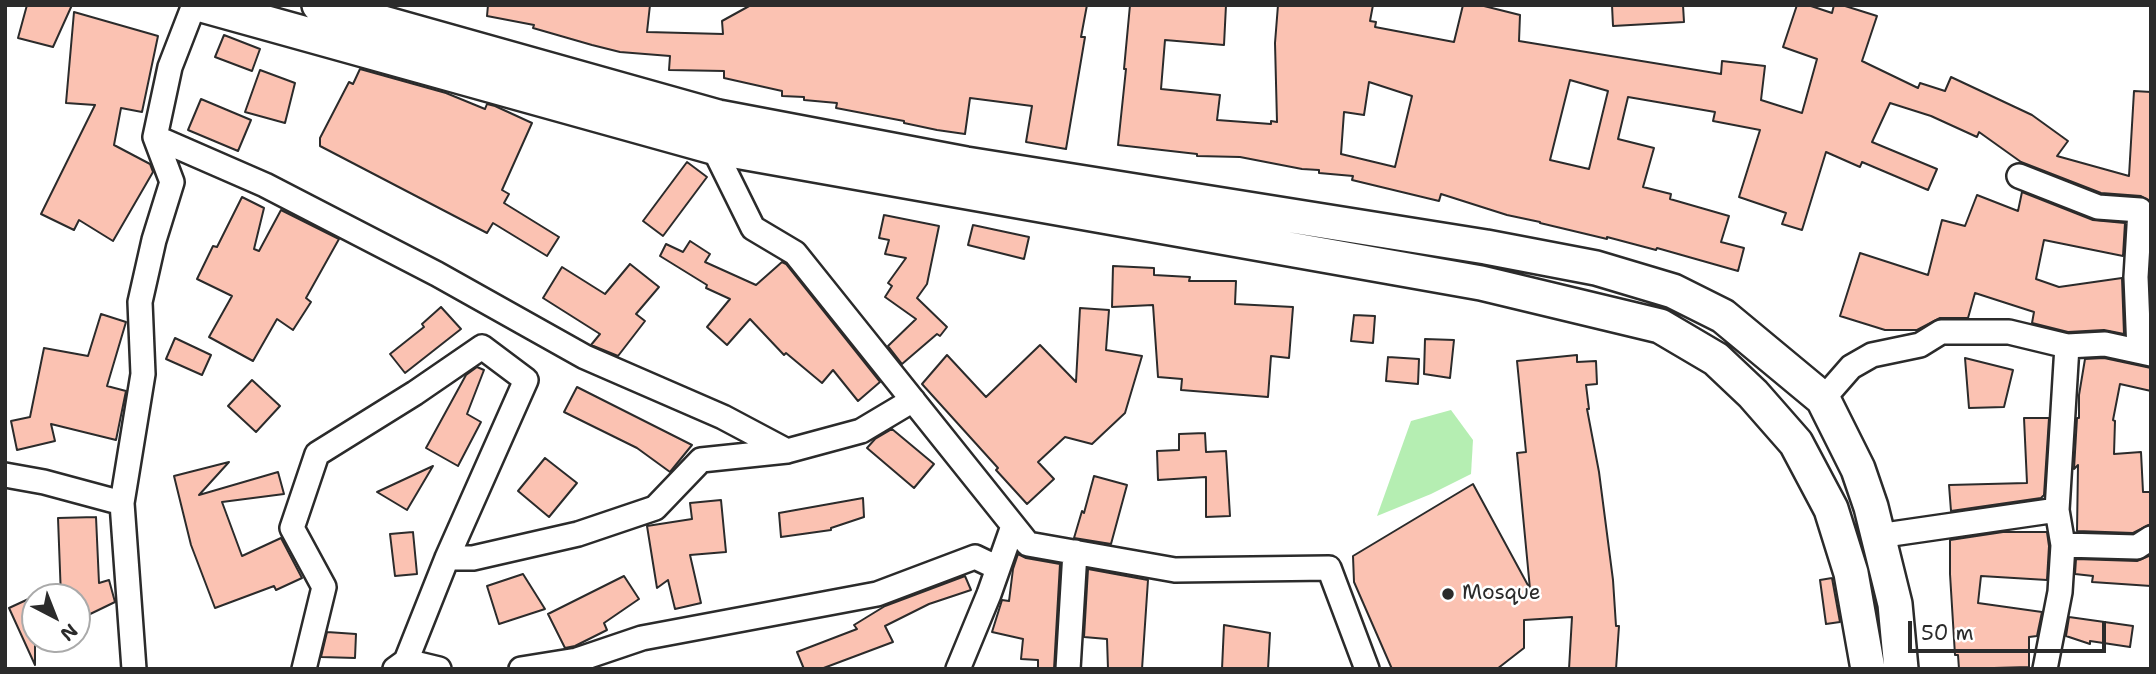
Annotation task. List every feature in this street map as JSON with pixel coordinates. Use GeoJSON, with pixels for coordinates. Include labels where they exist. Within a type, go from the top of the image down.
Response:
{"type":"FeatureCollection","features":[{"type":"Feature","properties":{"kind":"main road"},"geometry":{"type":"LineString","coordinates":[[202,5],[716,132],[1481,283],[1660,326],[1716,359],[1753,394],[1796,443],[1831,509],[1851,573],[1868,669]]}},
{"type":"Feature","properties":{"kind":"main road"},"geometry":{"type":"LineString","coordinates":[[319,5],[716,132],[966,164],[1486,247],[1596,268],[1673,291],[1723,316],[1823,399],[1858,469],[1878,536],[1895,604],[1901,669]]}},
{"type":"Feature","properties":{"kind":"main road"},"geometry":{"type":"LineString","coordinates":[[1481,283],[1486,247]]}},
{"type":"Feature","properties":{"kind":"street"},"geometry":{"type":"LineString","coordinates":[[134,669],[122,503],[143,374],[140,302],[154,240],[172,182],[155,136],[170,67],[194,5]]}},
{"type":"Feature","properties":{"kind":"street"},"geometry":{"type":"LineString","coordinates":[[716,132],[753,228],[795,253],[1028,544],[1175,570],[1329,568],[1367,669]]}},
{"type":"Feature","properties":{"kind":"street"},"geometry":{"type":"LineString","coordinates":[[155,136],[265,185],[438,274],[585,356],[723,417],[787,451]]}},
{"type":"Feature","properties":{"kind":"street"},"geometry":{"type":"LineString","coordinates":[[1823,399],[1850,367],[1872,355],[1920,345],[1941,332],[2009,332],[2067,346],[2105,344],[2145,353],[2136,277],[2140,210],[2098,207],[2019,176]]}},
{"type":"Feature","properties":{"kind":"street"},"geometry":{"type":"LineString","coordinates":[[2045,669],[2060,592],[2063,545],[2057,510],[2067,346]]}},
{"type":"Feature","properties":{"kind":"street"},"geometry":{"type":"LineString","coordinates":[[304,669],[324,587],[292,528],[317,454],[415,394],[482,347],[526,380],[401,665],[439,669]]}},
{"type":"Feature","properties":{"kind":"street"},"geometry":{"type":"LineString","coordinates":[[447,558],[474,558],[578,534],[655,508],[701,460],[787,451],[861,431],[913,400]]}},
{"type":"Feature","properties":{"kind":"street"},"geometry":{"type":"LineString","coordinates":[[5,475],[44,482],[122,503]]}},
{"type":"Feature","properties":{"kind":"street"},"geometry":{"type":"LineString","coordinates":[[1878,536],[2057,510]]}},
{"type":"Feature","properties":{"kind":"street"},"geometry":{"type":"LineString","coordinates":[[958,669],[1013,526]]}},
{"type":"Feature","properties":{"kind":"street"},"geometry":{"type":"LineString","coordinates":[[2063,545],[2137,547],[2151,538]]}},
{"type":"Feature","properties":{"kind":"street"},"geometry":{"type":"LineString","coordinates":[[1068,669],[1075,552]]}},
{"type":"Feature","properties":{"kind":"street"},"geometry":{"type":"LineString","coordinates":[[521,669],[577,660],[642,638],[877,594],[975,557],[998,568]]}},
{"type":"Feature","properties":{"kind":"green space"},"geometry":{"type":"Polygon","coordinates":[[[1451,410],[1473,440],[1471,474],[1377,516],[1411,421],[1451,410]]]}},
{"type":"Feature","properties":{"kind":"building"},"geometry":{"type":"Polygon","coordinates":[[[27,5],[72,5],[53,47],[18,38],[27,5]]]}},
{"type":"Feature","properties":{"kind":"building"},"geometry":{"type":"Polygon","coordinates":[[[488,5],[650,5],[647,32],[723,34],[722,21],[751,5],[1087,5],[1081,37],[1085,37],[1066,149],[1026,142],[1032,106],[970,98],[965,134],[937,130],[836,108],[837,103],[782,96],[782,91],[724,78],[724,71],[669,70],[670,56],[620,52],[533,28],[534,25],[487,16],[488,5]]]}},
{"type":"Feature","properties":{"kind":"building"},"geometry":{"type":"Polygon","coordinates":[[[1130,5],[1226,5],[1224,45],[1165,40],[1161,89],[1220,95],[1217,120],[1271,124],[1271,121],[1277,122],[1275,43],[1278,5],[1373,5],[1370,21],[1376,22],[1375,27],[1454,42],[1463,5],[1480,5],[1520,15],[1519,41],[1721,74],[1722,61],[1765,66],[1761,100],[1802,113],[1817,59],[1783,47],[1797,5],[1808,5],[1832,13],[1834,5],[1842,5],[1877,16],[1862,61],[1918,88],[1920,83],[1945,91],[1951,77],[2032,115],[2068,141],[2057,156],[2129,176],[2134,91],[2151,92],[2151,202],[2141,196],[2101,193],[2021,162],[1979,132],[1977,137],[1931,116],[1890,103],[1872,142],[1937,169],[1928,190],[1862,162],[1860,167],[1826,152],[1802,230],[1782,224],[1786,213],[1739,197],[1760,130],[1713,121],[1715,112],[1628,97],[1618,139],[1654,148],[1643,187],[1671,194],[1670,199],[1729,216],[1721,242],[1744,248],[1738,271],[1657,248],[1656,250],[1507,215],[1441,194],[1439,201],[1352,180],[1353,176],[1319,173],[1319,170],[1240,157],[1197,156],[1118,145],[1130,5]],[[1570,80],[1550,160],[1589,169],[1608,91],[1570,80]],[[1369,82],[1364,115],[1344,112],[1341,154],[1395,167],[1412,96],[1369,82]]]}},
{"type":"Feature","properties":{"kind":"building"},"geometry":{"type":"Polygon","coordinates":[[[1612,5],[1683,5],[1684,22],[1613,26],[1612,5]]]}},
{"type":"Feature","properties":{"kind":"building"},"geometry":{"type":"Polygon","coordinates":[[[74,12],[158,36],[142,112],[121,108],[114,145],[150,164],[153,172],[113,241],[79,220],[74,230],[41,214],[95,105],[66,103],[74,12]]]}},
{"type":"Feature","properties":{"kind":"building"},"geometry":{"type":"Polygon","coordinates":[[[224,35],[260,49],[252,71],[215,57],[224,35]]]}},
{"type":"Feature","properties":{"kind":"building"},"geometry":{"type":"Polygon","coordinates":[[[360,69],[446,93],[485,109],[487,104],[495,106],[532,123],[502,190],[509,194],[504,203],[559,237],[547,256],[493,223],[487,233],[320,146],[320,138],[349,82],[353,84],[360,69]]]}},
{"type":"Feature","properties":{"kind":"building"},"geometry":{"type":"Polygon","coordinates":[[[260,70],[295,83],[285,123],[245,112],[260,70]]]}},
{"type":"Feature","properties":{"kind":"building"},"geometry":{"type":"Polygon","coordinates":[[[201,99],[251,120],[238,151],[188,130],[201,99]]]}},
{"type":"Feature","properties":{"kind":"building"},"geometry":{"type":"Polygon","coordinates":[[[687,162],[707,177],[663,236],[643,221],[687,162]]]}},
{"type":"Feature","properties":{"kind":"building"},"geometry":{"type":"Polygon","coordinates":[[[2022,192],[2093,220],[2125,223],[2123,256],[2044,240],[2036,279],[2059,287],[2122,278],[2124,334],[2104,330],[2068,332],[2032,323],[2034,312],[1975,293],[1968,318],[1940,318],[1917,330],[1885,330],[1840,316],[1860,253],[1928,275],[1942,220],[1965,226],[1977,195],[2018,211],[2022,192]]]}},
{"type":"Feature","properties":{"kind":"building"},"geometry":{"type":"Polygon","coordinates":[[[242,197],[264,208],[254,249],[259,251],[281,210],[339,239],[306,298],[311,302],[293,330],[277,319],[253,361],[209,337],[232,296],[197,279],[213,246],[217,247],[242,197]]]}},
{"type":"Feature","properties":{"kind":"building"},"geometry":{"type":"Polygon","coordinates":[[[884,215],[939,226],[927,284],[917,298],[947,327],[940,336],[937,334],[902,364],[888,346],[916,319],[885,297],[892,286],[888,283],[906,258],[885,254],[889,240],[879,238],[884,215]]]}},
{"type":"Feature","properties":{"kind":"building"},"geometry":{"type":"Polygon","coordinates":[[[973,225],[1029,237],[1024,259],[968,245],[973,225]]]}},
{"type":"Feature","properties":{"kind":"building"},"geometry":{"type":"Polygon","coordinates":[[[690,241],[710,254],[705,262],[756,285],[782,262],[786,264],[880,382],[858,401],[833,370],[822,383],[786,353],[784,355],[750,319],[727,345],[707,327],[730,299],[706,288],[707,285],[660,256],[666,244],[683,252],[690,241]]]}},
{"type":"Feature","properties":{"kind":"building"},"geometry":{"type":"Polygon","coordinates":[[[630,264],[659,287],[636,314],[645,321],[618,356],[591,345],[600,334],[543,298],[562,267],[605,294],[630,264]]]}},
{"type":"Feature","properties":{"kind":"building"},"geometry":{"type":"Polygon","coordinates":[[[1113,266],[1154,268],[1154,275],[1190,277],[1189,281],[1236,281],[1235,304],[1293,307],[1289,358],[1271,356],[1268,397],[1181,390],[1182,379],[1158,377],[1153,305],[1112,307],[1113,266]]]}},
{"type":"Feature","properties":{"kind":"building"},"geometry":{"type":"Polygon","coordinates":[[[441,307],[461,329],[405,373],[390,354],[424,327],[422,324],[441,307]]]}},
{"type":"Feature","properties":{"kind":"building"},"geometry":{"type":"Polygon","coordinates":[[[1080,308],[1109,310],[1106,350],[1142,356],[1125,413],[1092,444],[1065,437],[1038,462],[1054,479],[1027,504],[922,384],[947,355],[986,397],[1040,345],[1076,382],[1080,308]]]}},
{"type":"Feature","properties":{"kind":"building"},"geometry":{"type":"Polygon","coordinates":[[[101,314],[126,322],[107,386],[126,391],[116,440],[51,424],[55,441],[17,450],[11,421],[30,417],[44,348],[88,356],[101,314]]]}},
{"type":"Feature","properties":{"kind":"building"},"geometry":{"type":"Polygon","coordinates":[[[1354,315],[1375,316],[1373,343],[1351,341],[1354,315]]]}},
{"type":"Feature","properties":{"kind":"building"},"geometry":{"type":"Polygon","coordinates":[[[175,338],[211,355],[202,375],[166,359],[175,338]]]}},
{"type":"Feature","properties":{"kind":"building"},"geometry":{"type":"Polygon","coordinates":[[[1425,339],[1454,340],[1450,378],[1424,374],[1425,339]]]}},
{"type":"Feature","properties":{"kind":"building"},"geometry":{"type":"Polygon","coordinates":[[[1577,355],[1577,362],[1596,361],[1597,384],[1586,385],[1587,409],[1599,472],[1616,626],[1619,626],[1616,669],[1569,669],[1572,617],[1524,620],[1524,648],[1497,669],[1392,669],[1354,582],[1353,556],[1473,484],[1530,589],[1517,453],[1526,452],[1517,361],[1577,355]]]}},
{"type":"Feature","properties":{"kind":"building"},"geometry":{"type":"Polygon","coordinates":[[[1388,357],[1419,359],[1418,384],[1386,381],[1388,357]]]}},
{"type":"Feature","properties":{"kind":"building"},"geometry":{"type":"Polygon","coordinates":[[[1965,358],[2013,370],[2004,407],[1969,408],[1965,358]]]}},
{"type":"Feature","properties":{"kind":"building"},"geometry":{"type":"Polygon","coordinates":[[[2104,358],[2151,368],[2151,391],[2120,384],[2113,420],[2114,454],[2141,452],[2143,492],[2151,492],[2151,524],[2133,533],[2077,531],[2078,465],[2074,469],[2079,395],[2085,359],[2104,358]]]}},
{"type":"Feature","properties":{"kind":"building"},"geometry":{"type":"Polygon","coordinates":[[[477,367],[484,370],[467,414],[481,422],[458,466],[426,448],[466,375],[477,367]]]}},
{"type":"Feature","properties":{"kind":"building"},"geometry":{"type":"Polygon","coordinates":[[[252,380],[280,406],[256,432],[228,406],[252,380]]]}},
{"type":"Feature","properties":{"kind":"building"},"geometry":{"type":"Polygon","coordinates":[[[577,387],[692,445],[670,472],[637,448],[564,412],[577,387]]]}},
{"type":"Feature","properties":{"kind":"building"},"geometry":{"type":"Polygon","coordinates":[[[2024,418],[2049,418],[2044,495],[2041,498],[1951,511],[1949,485],[2027,483],[2024,418]]]}},
{"type":"Feature","properties":{"kind":"building"},"geometry":{"type":"Polygon","coordinates":[[[892,429],[934,464],[914,488],[867,448],[875,439],[892,429]]]}},
{"type":"Feature","properties":{"kind":"building"},"geometry":{"type":"Polygon","coordinates":[[[1205,433],[1206,452],[1226,451],[1230,516],[1206,517],[1206,477],[1158,480],[1157,451],[1179,450],[1179,434],[1205,433]]]}},
{"type":"Feature","properties":{"kind":"building"},"geometry":{"type":"Polygon","coordinates":[[[545,458],[577,483],[549,517],[518,491],[545,458]]]}},
{"type":"Feature","properties":{"kind":"building"},"geometry":{"type":"Polygon","coordinates":[[[229,462],[199,495],[278,472],[284,494],[222,502],[242,556],[281,538],[302,578],[276,590],[274,586],[215,608],[191,545],[174,476],[229,462]]]}},
{"type":"Feature","properties":{"kind":"building"},"geometry":{"type":"Polygon","coordinates":[[[433,466],[407,510],[377,492],[433,466]]]}},
{"type":"Feature","properties":{"kind":"building"},"geometry":{"type":"Polygon","coordinates":[[[1094,476],[1127,485],[1111,544],[1074,538],[1094,476]]]}},
{"type":"Feature","properties":{"kind":"building"},"geometry":{"type":"Polygon","coordinates":[[[863,498],[864,517],[831,530],[781,537],[779,513],[863,498]]]}},
{"type":"Feature","properties":{"kind":"building"},"geometry":{"type":"Polygon","coordinates":[[[721,500],[726,552],[690,555],[701,603],[675,609],[668,580],[657,588],[647,526],[692,519],[690,503],[721,500]]]}},
{"type":"Feature","properties":{"kind":"building"},"geometry":{"type":"Polygon","coordinates":[[[96,517],[99,583],[109,580],[115,602],[91,614],[91,583],[60,583],[58,518],[96,517]]]}},
{"type":"Feature","properties":{"kind":"building"},"geometry":{"type":"Polygon","coordinates":[[[413,532],[417,574],[395,576],[390,534],[413,532]]]}},
{"type":"Feature","properties":{"kind":"building"},"geometry":{"type":"Polygon","coordinates":[[[2003,532],[2047,532],[2047,580],[1981,576],[1978,603],[2042,612],[2037,636],[2029,637],[2029,667],[1959,669],[1958,655],[1955,655],[1950,540],[2003,532]]]}},
{"type":"Feature","properties":{"kind":"building"},"geometry":{"type":"Polygon","coordinates":[[[1018,554],[1060,564],[1054,669],[1038,669],[1038,660],[1021,659],[1023,639],[992,632],[1002,600],[1009,601],[1018,554]]]}},
{"type":"Feature","properties":{"kind":"building"},"geometry":{"type":"Polygon","coordinates":[[[2151,555],[2151,586],[2092,582],[2093,576],[2075,574],[2076,559],[2137,561],[2151,555]]]}},
{"type":"Feature","properties":{"kind":"building"},"geometry":{"type":"Polygon","coordinates":[[[1088,569],[1148,580],[1142,669],[1108,669],[1107,639],[1084,637],[1088,569]]]}},
{"type":"Feature","properties":{"kind":"building"},"geometry":{"type":"Polygon","coordinates":[[[523,574],[545,609],[499,624],[487,586],[523,574]]]}},
{"type":"Feature","properties":{"kind":"building"},"geometry":{"type":"Polygon","coordinates":[[[624,576],[639,599],[604,623],[607,630],[575,646],[565,648],[548,614],[624,576]]]}},
{"type":"Feature","properties":{"kind":"building"},"geometry":{"type":"Polygon","coordinates":[[[965,576],[971,590],[929,604],[885,626],[893,642],[821,669],[804,669],[797,652],[857,629],[854,625],[885,606],[965,576]]]}},
{"type":"Feature","properties":{"kind":"building"},"geometry":{"type":"Polygon","coordinates":[[[1832,578],[1840,622],[1826,624],[1820,580],[1832,578]]]}},
{"type":"Feature","properties":{"kind":"building"},"geometry":{"type":"Polygon","coordinates":[[[21,602],[21,634],[9,608],[21,602]]]}},
{"type":"Feature","properties":{"kind":"building"},"geometry":{"type":"Polygon","coordinates":[[[2069,617],[2133,626],[2130,647],[2090,641],[2090,644],[2066,636],[2069,617]]]}},
{"type":"Feature","properties":{"kind":"building"},"geometry":{"type":"Polygon","coordinates":[[[1224,625],[1270,633],[1268,669],[1222,669],[1224,625]]]}},
{"type":"Feature","properties":{"kind":"building"},"geometry":{"type":"Polygon","coordinates":[[[327,632],[356,634],[355,658],[321,657],[327,632]]]}},
{"type":"Feature","properties":{"kind":"building"},"geometry":{"type":"Polygon","coordinates":[[[30,653],[35,653],[35,665],[30,653]]]}},
{"type":"Feature","properties":{"kind":"place","name":"Mosque"},"geometry":{"type":"Point","coordinates":[1448,594]}}]}
